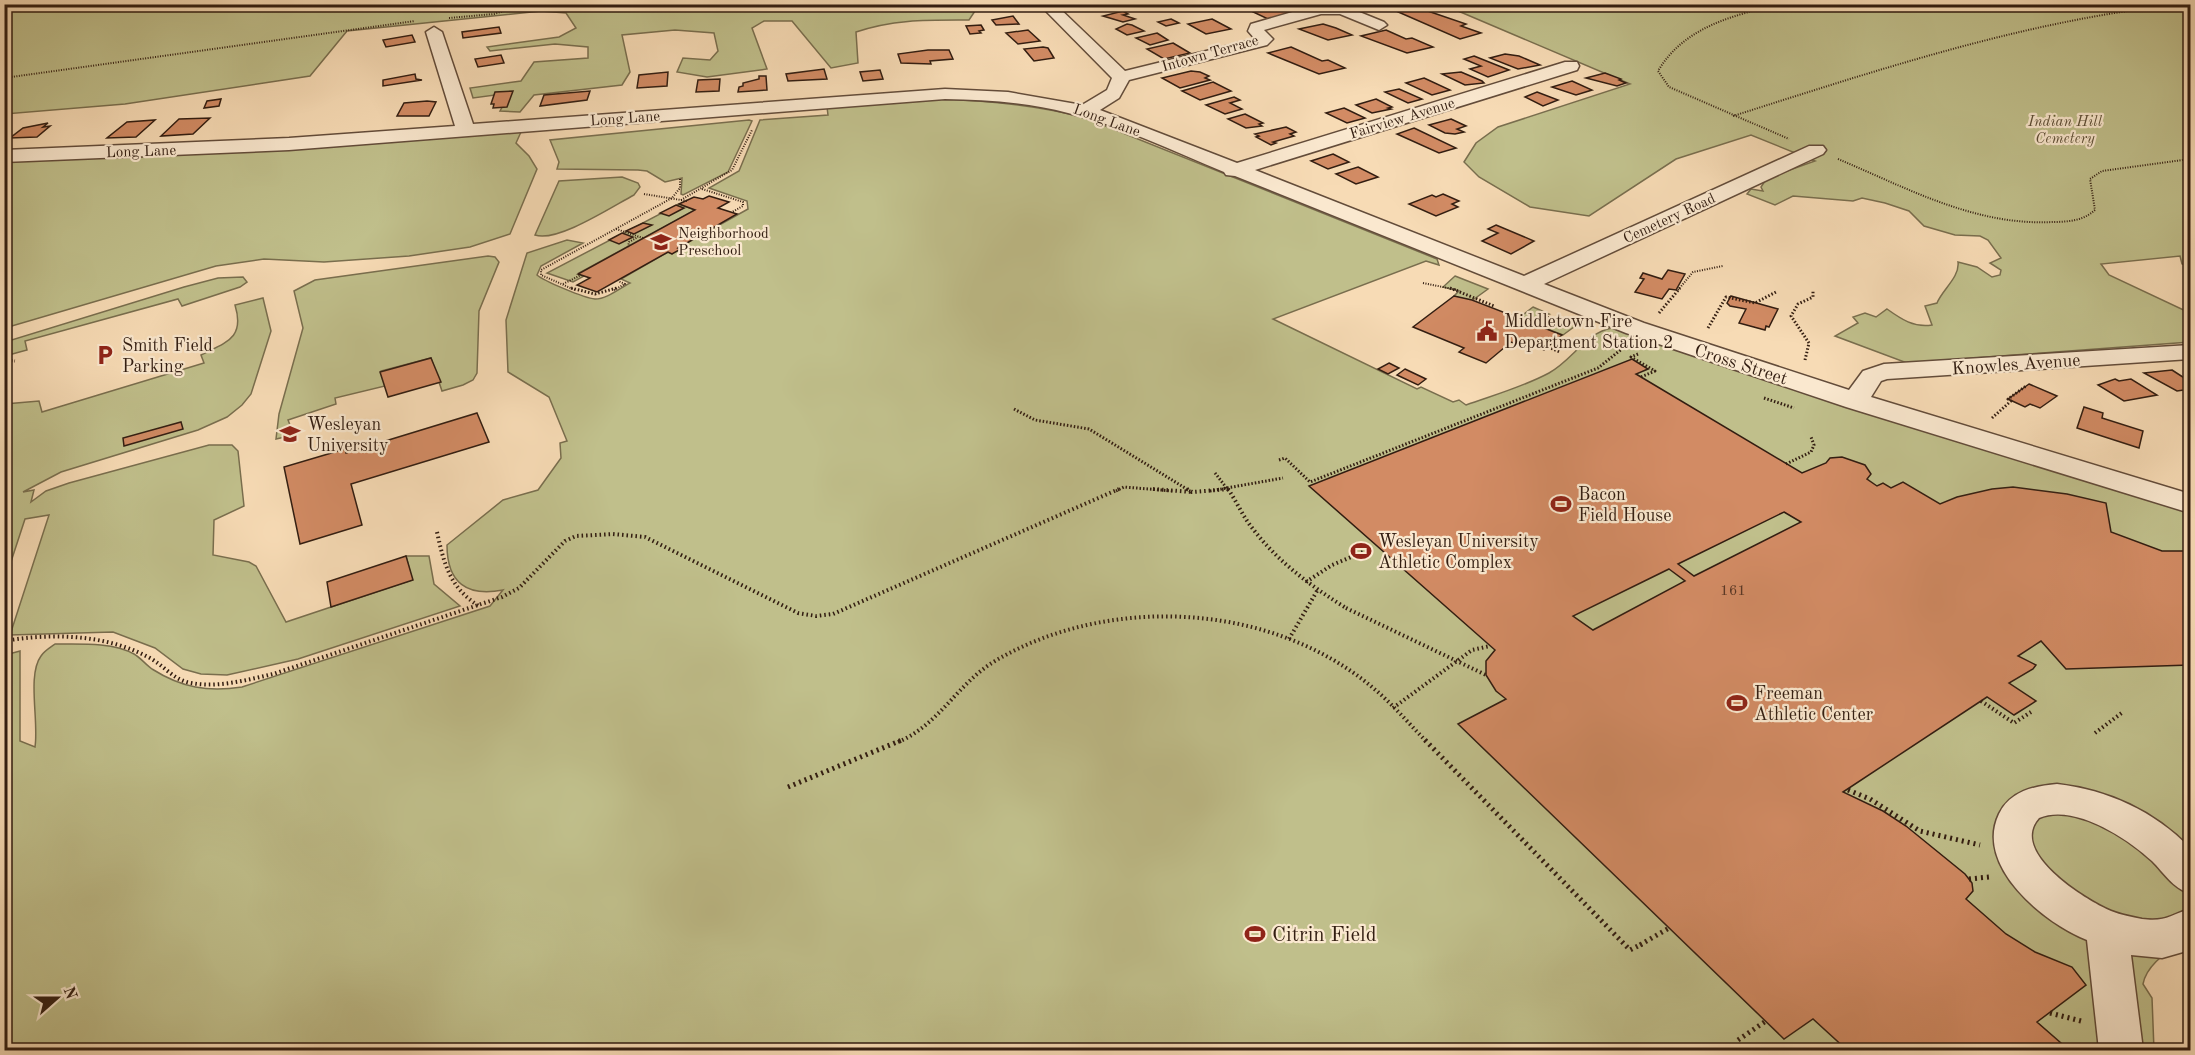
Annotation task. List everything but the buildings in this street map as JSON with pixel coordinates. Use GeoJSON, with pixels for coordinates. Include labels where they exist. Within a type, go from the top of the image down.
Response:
{"type":"FeatureCollection","features":[{"type":"Feature","properties":{"kind":"street"},"geometry":{"type":"LineString","coordinates":[[1046,4],[1121,77],[1121,84],[1116,92],[1085,111]]}},
{"type":"Feature","properties":{"kind":"street","name":"Intown Terrace"},"geometry":{"type":"LineString","coordinates":[[1121,77],[1261,42],[1265,39],[1256,31],[1257,27],[1315,7],[1342,10],[1379,25]]}},
{"type":"Feature","properties":{"kind":"street"},"geometry":{"type":"LineString","coordinates":[[434,24],[466,131]]}},
{"type":"Feature","properties":{"kind":"street","name":"Fairview Avenue"},"geometry":{"type":"LineString","coordinates":[[1233,171],[1571,66]]}},
{"type":"Feature","properties":{"kind":"street","name":"Long Lane"},"geometry":{"type":"LineString","coordinates":[[4,156],[254,146],[945,94],[1019,98],[1085,111],[1233,171]]}},
{"type":"Feature","properties":{"kind":"street","name":"Cemetery Road"},"geometry":{"type":"LineString","coordinates":[[1522,285],[1816,150]]}},
{"type":"Feature","properties":{"kind":"street","name":"Cross Street"},"geometry":{"type":"LineString","coordinates":[[1233,171],[1635,328],[1855,401],[2190,504]]}},
{"type":"Feature","properties":{"kind":"street","name":"Knowles Avenue"},"geometry":{"type":"LineString","coordinates":[[1855,401],[1874,374],[2190,352]]}},
{"type":"Feature","properties":{"kind":"street"},"geometry":{"type":"LineString","coordinates":[[2190,876],[2175,856],[2153,837],[2129,821],[2103,809],[2053,799],[2034,802],[2019,810],[2012,822],[2011,839],[2018,858],[2032,878],[2070,909],[2107,930],[2153,939],[2172,937],[2190,928]]}},
{"type":"Feature","properties":{"kind":"street"},"geometry":{"type":"LineString","coordinates":[[2107,930],[2121,1050]]}},
{"type":"Feature","properties":{"kind":"path"},"geometry":{"type":"LineString","coordinates":[[4,78],[271,43],[359,27],[434,24],[494,14],[528,4]]}},
{"type":"Feature","properties":{"kind":"path"},"geometry":{"type":"LineString","coordinates":[[1779,4],[1725,20],[1682,41],[1665,56],[1658,71],[1669,87],[1816,150],[1967,211],[2033,224],[2076,220],[2091,214],[2095,210],[2095,202],[2090,180],[2103,171],[2163,165],[2190,159]]}},
{"type":"Feature","properties":{"kind":"path"},"geometry":{"type":"LineString","coordinates":[[1733,116],[2019,30],[2113,11],[2182,4]]}},
{"type":"Feature","properties":{"kind":"path"},"geometry":{"type":"LineString","coordinates":[[681,200],[732,171],[752,129]]}},
{"type":"Feature","properties":{"kind":"path"},"geometry":{"type":"LineString","coordinates":[[618,281],[625,284],[609,293],[588,294],[541,275],[541,270],[672,198],[680,188],[680,179]]}},
{"type":"Feature","properties":{"kind":"path"},"geometry":{"type":"LineString","coordinates":[[701,189],[743,202],[743,206],[732,212]]}},
{"type":"Feature","properties":{"kind":"path"},"geometry":{"type":"LineString","coordinates":[[644,194],[687,201]]}},
{"type":"Feature","properties":{"kind":"path"},"geometry":{"type":"LineString","coordinates":[[615,229],[641,238],[629,242],[627,247]]}},
{"type":"Feature","properties":{"kind":"path"},"geometry":{"type":"LineString","coordinates":[[1664,308],[1693,272],[1723,266]]}},
{"type":"Feature","properties":{"kind":"path"},"geometry":{"type":"LineString","coordinates":[[563,284],[581,275]]}},
{"type":"Feature","properties":{"kind":"path"},"geometry":{"type":"LineString","coordinates":[[1423,283],[1459,290],[1494,306]]}},
{"type":"Feature","properties":{"kind":"path"},"geometry":{"type":"LineString","coordinates":[[576,289],[582,287]]}},
{"type":"Feature","properties":{"kind":"path"},"geometry":{"type":"LineString","coordinates":[[588,294],[594,291]]}},
{"type":"Feature","properties":{"kind":"path"},"geometry":{"type":"LineString","coordinates":[[1805,358],[1809,343],[1791,316],[1798,304],[1813,297],[1813,291]]}},
{"type":"Feature","properties":{"kind":"path"},"geometry":{"type":"LineString","coordinates":[[1708,328],[1726,297],[1731,296],[1755,303],[1776,292]]}},
{"type":"Feature","properties":{"kind":"path"},"geometry":{"type":"LineString","coordinates":[[1279,460],[1285,458],[1310,482],[1598,368],[1630,341]]}},
{"type":"Feature","properties":{"kind":"path"},"geometry":{"type":"LineString","coordinates":[[1548,346],[1560,351]]}},
{"type":"Feature","properties":{"kind":"path"},"geometry":{"type":"LineString","coordinates":[[1640,353],[1631,357],[1655,371],[1641,377]]}},
{"type":"Feature","properties":{"kind":"path"},"geometry":{"type":"LineString","coordinates":[[4,360],[15,361]]}},
{"type":"Feature","properties":{"kind":"path"},"geometry":{"type":"LineString","coordinates":[[1985,366],[2028,385],[2008,399],[2011,401],[1988,421]]}},
{"type":"Feature","properties":{"kind":"path"},"geometry":{"type":"LineString","coordinates":[[1014,409],[1035,420],[1089,429],[1192,492]]}},
{"type":"Feature","properties":{"kind":"path"},"geometry":{"type":"LineString","coordinates":[[1786,464],[1811,452],[1814,445],[1811,437]]}},
{"type":"Feature","properties":{"kind":"path"},"geometry":{"type":"LineString","coordinates":[[1215,473],[1231,489],[1252,529],[1280,560],[1317,591],[1346,608],[1486,675]]}},
{"type":"Feature","properties":{"kind":"path"},"geometry":{"type":"LineString","coordinates":[[4,641],[69,637],[131,647],[154,660],[167,673],[189,683],[218,683],[273,674],[480,606],[519,588],[565,541],[576,536],[613,534],[645,537],[798,613],[816,616],[833,614],[1124,487],[1192,492],[1231,489],[1283,478]]}},
{"type":"Feature","properties":{"kind":"path"},"geometry":{"type":"LineString","coordinates":[[437,532],[448,578],[461,596],[480,606]]}},
{"type":"Feature","properties":{"kind":"path"},"geometry":{"type":"LineString","coordinates":[[1306,582],[1332,565],[1363,552]]}},
{"type":"Feature","properties":{"kind":"path"},"geometry":{"type":"LineString","coordinates":[[1289,639],[1317,591]]}},
{"type":"Feature","properties":{"kind":"path"},"geometry":{"type":"LineString","coordinates":[[788,787],[914,734],[974,676],[1028,642],[1059,631],[1128,616],[1191,616],[1243,624],[1289,639],[1354,673],[1393,708],[1630,951],[1669,927]]}},
{"type":"Feature","properties":{"kind":"path"},"geometry":{"type":"LineString","coordinates":[[1393,708],[1472,650],[1490,645]]}},
{"type":"Feature","properties":{"kind":"path"},"geometry":{"type":"LineString","coordinates":[[1981,701],[2014,723],[2031,712]]}},
{"type":"Feature","properties":{"kind":"path"},"geometry":{"type":"LineString","coordinates":[[2095,733],[2122,712]]}},
{"type":"Feature","properties":{"kind":"path"},"geometry":{"type":"LineString","coordinates":[[1848,790],[1870,799],[1920,831],[1992,848]]}},
{"type":"Feature","properties":{"kind":"path"},"geometry":{"type":"LineString","coordinates":[[2050,1013],[2084,1022]]}},
{"type":"Feature","properties":{"kind":"path"},"geometry":{"type":"LineString","coordinates":[[1738,1040],[1766,1021]]}},
{"type":"Feature","properties":{"kind":"green space"},"geometry":{"type":"Polygon","coordinates":[[[5,5],[979,5],[969,20],[898,22],[856,32],[858,63],[831,68],[792,21],[764,21],[752,28],[767,69],[707,77],[677,72],[683,58],[710,60],[718,51],[714,33],[675,30],[622,35],[630,72],[622,85],[534,95],[520,112],[500,111],[510,93],[473,98],[470,88],[521,81],[534,62],[588,58],[588,47],[555,44],[490,51],[487,47],[559,37],[576,28],[566,13],[541,11],[347,31],[310,76],[125,104],[5,114],[5,5]]]}},
{"type":"Feature","properties":{"kind":"green space","name":"Indian Hill Cemetery"},"geometry":{"type":"Polygon","coordinates":[[[1444,5],[2190,5],[2190,266],[2182,264],[2180,256],[2101,264],[2109,275],[2190,313],[2190,342],[1907,363],[1835,336],[1858,323],[1853,317],[1865,313],[1876,317],[1887,309],[1914,324],[1932,325],[1925,306],[1937,303],[1954,278],[1958,262],[1977,267],[1992,277],[2000,275],[2001,270],[1990,263],[2001,258],[1988,240],[1980,236],[1955,235],[1924,226],[1909,211],[1885,203],[1862,198],[1853,201],[1793,196],[1775,205],[1747,194],[1751,189],[1763,191],[1761,187],[1767,178],[1815,161],[1751,135],[1676,159],[1589,216],[1530,207],[1479,177],[1464,162],[1476,143],[1498,127],[1630,84],[1444,5]]]}},
{"type":"Feature","properties":{"kind":"green space","name":"Wesleyan University Athletic Complex"},"geometry":{"type":"Polygon","coordinates":[[[936,99],[1010,104],[1083,117],[1437,259],[1439,265],[1426,261],[1273,319],[1417,389],[1421,387],[1453,402],[1459,400],[1466,405],[1539,378],[1557,368],[1594,335],[1612,328],[2190,513],[2190,935],[2155,962],[2143,984],[2152,998],[2154,1050],[5,1050],[5,655],[20,651],[20,741],[35,747],[34,686],[37,664],[41,656],[55,644],[96,644],[116,647],[134,654],[152,669],[174,681],[206,689],[242,687],[490,606],[503,590],[479,591],[461,584],[451,569],[447,545],[503,500],[538,490],[561,458],[560,443],[567,441],[549,397],[508,372],[506,320],[527,253],[567,240],[583,243],[541,266],[537,275],[582,296],[595,299],[604,297],[630,283],[621,279],[668,252],[672,254],[678,248],[748,209],[747,201],[709,188],[739,171],[760,120],[828,115],[827,107],[936,99]]]}},
{"type":"Feature","properties":{"kind":"green space"},"geometry":{"type":"Polygon","coordinates":[[[752,121],[728,172],[683,195],[681,194],[682,178],[665,182],[647,171],[557,169],[559,162],[550,140],[752,121]]]}},
{"type":"Feature","properties":{"kind":"green space"},"geometry":{"type":"Polygon","coordinates":[[[521,132],[516,143],[529,156],[537,169],[510,234],[470,247],[409,256],[324,262],[264,259],[216,266],[5,328],[4,162],[521,132]]]}},
{"type":"Feature","properties":{"kind":"green space"},"geometry":{"type":"Polygon","coordinates":[[[622,177],[638,183],[640,187],[634,195],[570,229],[557,234],[535,235],[559,181],[622,177]]]}},
{"type":"Feature","properties":{"kind":"green space"},"geometry":{"type":"Polygon","coordinates":[[[679,204],[695,210],[579,273],[584,276],[573,282],[547,273],[679,204]]]}},
{"type":"Feature","properties":{"kind":"green space"},"geometry":{"type":"Polygon","coordinates":[[[488,256],[495,257],[499,262],[479,311],[477,373],[473,380],[442,391],[431,358],[381,371],[385,386],[335,398],[336,404],[288,420],[294,435],[276,439],[279,414],[303,328],[294,291],[315,280],[488,256]]]}},
{"type":"Feature","properties":{"kind":"green space"},"geometry":{"type":"Polygon","coordinates":[[[1455,276],[1488,289],[1470,302],[1454,296],[1459,291],[1443,287],[1455,276]]]}},
{"type":"Feature","properties":{"kind":"green space"},"geometry":{"type":"Polygon","coordinates":[[[243,277],[247,282],[240,287],[182,306],[178,299],[25,341],[27,350],[5,356],[5,342],[184,287],[218,278],[243,277]]]}},
{"type":"Feature","properties":{"kind":"green space"},"geometry":{"type":"Polygon","coordinates":[[[263,298],[271,331],[251,394],[242,405],[227,417],[198,430],[61,472],[23,492],[34,490],[31,502],[46,491],[69,483],[209,445],[232,445],[238,451],[244,506],[214,520],[213,555],[249,562],[256,566],[286,622],[412,580],[406,556],[429,556],[434,584],[460,606],[298,659],[227,675],[201,674],[183,669],[155,648],[113,632],[10,635],[49,515],[25,519],[5,580],[5,404],[39,401],[42,412],[204,363],[201,355],[226,342],[235,332],[238,325],[235,305],[263,298]]]}},
{"type":"Feature","properties":{"kind":"green space"},"geometry":{"type":"Polygon","coordinates":[[[1533,307],[1549,314],[1536,317],[1537,323],[1544,326],[1555,325],[1559,317],[1578,324],[1563,335],[1519,318],[1533,307]]]}},
{"type":"Feature","properties":{"kind":"place","name":"Neighborhood Preschool"},"geometry":{"type":"Point","coordinates":[661,242]}},
{"type":"Feature","properties":{"kind":"place","name":"Middletown Fire Department Station 2"},"geometry":{"type":"Point","coordinates":[1487,331]}},
{"type":"Feature","properties":{"kind":"place","name":"Smith Field Parking"},"geometry":{"type":"Point","coordinates":[105,355]}},
{"type":"Feature","properties":{"kind":"place","name":"Wesleyan University"},"geometry":{"type":"Point","coordinates":[290,434]}},
{"type":"Feature","properties":{"kind":"place","name":"Bacon Field House"},"geometry":{"type":"Point","coordinates":[1561,504]}},
{"type":"Feature","properties":{"kind":"place","name":"Wesleyan University Athletic Complex"},"geometry":{"type":"Point","coordinates":[1361,551]}},
{"type":"Feature","properties":{"kind":"place","name":"Freeman Athletic Center"},"geometry":{"type":"Point","coordinates":[1737,703]}},
{"type":"Feature","properties":{"kind":"place","name":"Citrin Field"},"geometry":{"type":"Point","coordinates":[1255,934]}}]}
